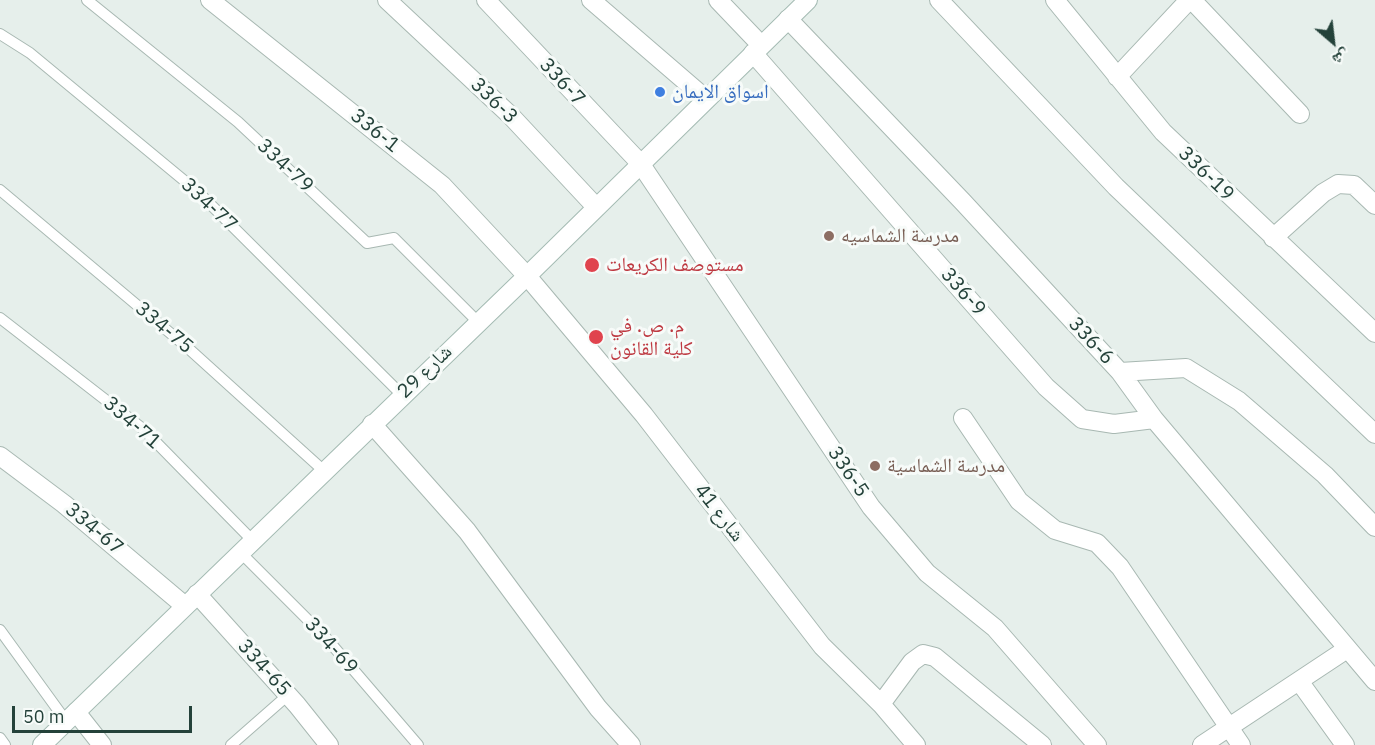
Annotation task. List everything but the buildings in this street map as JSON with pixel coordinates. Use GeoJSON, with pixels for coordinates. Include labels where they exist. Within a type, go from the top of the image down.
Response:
{"type":"FeatureCollection","features":[{"type":"Feature","properties":{"kind":"street","name":"336-1"},"geometry":{"type":"LineString","coordinates":[[210,0],[442,185],[527,276]]}},
{"type":"Feature","properties":{"kind":"street","name":"336-3"},"geometry":{"type":"LineString","coordinates":[[387,0],[511,116],[596,207]]}},
{"type":"Feature","properties":{"kind":"street","name":"336-7"},"geometry":{"type":"LineString","coordinates":[[486,0],[640,163]]}},
{"type":"Feature","properties":{"kind":"street"},"geometry":{"type":"LineString","coordinates":[[591,0],[706,99]]}},
{"type":"Feature","properties":{"kind":"street","name":"336-9"},"geometry":{"type":"LineString","coordinates":[[718,0],[757,49],[1046,387],[1082,419],[1114,424],[1154,419]]}},
{"type":"Feature","properties":{"kind":"street"},"geometry":{"type":"LineString","coordinates":[[939,0],[1116,187],[1375,434]]}},
{"type":"Feature","properties":{"kind":"street","name":"336-19"},"geometry":{"type":"LineString","coordinates":[[1054,0],[1163,132],[1375,333]]}},
{"type":"Feature","properties":{"kind":"street"},"geometry":{"type":"LineString","coordinates":[[1117,77],[1190,0],[1300,114]]}},
{"type":"Feature","properties":{"kind":"street","name":"شارع 29"},"geometry":{"type":"LineString","coordinates":[[42,745],[527,276],[798,6]]}},
{"type":"Feature","properties":{"kind":"street","name":"336-6"},"geometry":{"type":"LineString","coordinates":[[798,6],[963,202],[1120,372],[1154,419],[1375,681]]}},
{"type":"Feature","properties":{"kind":"street","name":"336-5"},"geometry":{"type":"LineString","coordinates":[[640,163],[871,507],[927,573],[995,628],[1097,745]]}},
{"type":"Feature","properties":{"kind":"street"},"geometry":{"type":"LineString","coordinates":[[1273,238],[1323,192],[1338,184],[1354,185],[1375,205]]}},
{"type":"Feature","properties":{"kind":"street","name":"شارع 41"},"geometry":{"type":"LineString","coordinates":[[527,276],[644,415],[822,646],[881,704],[916,745]]}},
{"type":"Feature","properties":{"kind":"street"},"geometry":{"type":"LineString","coordinates":[[1120,372],[1186,368],[1239,401],[1325,475],[1375,527]]}},
{"type":"Feature","properties":{"kind":"street"},"geometry":{"type":"LineString","coordinates":[[963,418],[1019,501],[1055,530],[1097,543],[1120,567],[1241,745]]}},
{"type":"Feature","properties":{"kind":"street"},"geometry":{"type":"LineString","coordinates":[[372,424],[466,531],[598,708],[631,745]]}},
{"type":"Feature","properties":{"kind":"street","name":"334-67"},"geometry":{"type":"LineString","coordinates":[[0,456],[191,600]]}},
{"type":"Feature","properties":{"kind":"street","name":"334-65"},"geometry":{"type":"LineString","coordinates":[[191,600],[288,695],[329,745]]}},
{"type":"Feature","properties":{"kind":"street"},"geometry":{"type":"LineString","coordinates":[[1202,745],[1347,649]]}},
{"type":"Feature","properties":{"kind":"street"},"geometry":{"type":"LineString","coordinates":[[881,704],[912,662],[923,654],[935,657],[1042,745]]}},
{"type":"Feature","properties":{"kind":"street"},"geometry":{"type":"LineString","coordinates":[[1299,681],[1345,745]]}},
{"type":"Feature","properties":{"kind":"street"},"geometry":{"type":"LineString","coordinates":[[71,717],[102,745]]}},
{"type":"Feature","properties":{"kind":"lane","name":"334-79"},"geometry":{"type":"LineString","coordinates":[[87,0],[238,122],[367,243],[394,238],[478,321]]}},
{"type":"Feature","properties":{"kind":"lane","name":"334-77"},"geometry":{"type":"LineString","coordinates":[[0,34],[30,53],[198,192],[402,395]]}},
{"type":"Feature","properties":{"kind":"lane","name":"334-75"},"geometry":{"type":"LineString","coordinates":[[0,190],[188,348],[324,471]]}},
{"type":"Feature","properties":{"kind":"lane","name":"334-71"},"geometry":{"type":"LineString","coordinates":[[0,318],[143,429],[246,546]]}},
{"type":"Feature","properties":{"kind":"lane","name":"334-69"},"geometry":{"type":"LineString","coordinates":[[246,546],[418,745]]}},
{"type":"Feature","properties":{"kind":"lane"},"geometry":{"type":"LineString","coordinates":[[0,630],[71,717]]}},
{"type":"Feature","properties":{"kind":"lane"},"geometry":{"type":"LineString","coordinates":[[231,745],[288,695]]}},
{"type":"Feature","properties":{"kind":"lane"},"geometry":{"type":"LineString","coordinates":[[0,738],[5,745]]}},
{"type":"Feature","properties":{"kind":"place","name":"اسواق الايمان"},"geometry":{"type":"Point","coordinates":[660,92]}},
{"type":"Feature","properties":{"kind":"place","name":"مدرسة الشماسيه"},"geometry":{"type":"Point","coordinates":[829,236]}},
{"type":"Feature","properties":{"kind":"place","name":"مستوصف الكريعات"},"geometry":{"type":"Point","coordinates":[592,265]}},
{"type":"Feature","properties":{"kind":"place","name":"م. ص. في كلية القانون"},"geometry":{"type":"Point","coordinates":[596,337]}},
{"type":"Feature","properties":{"kind":"place","name":"مدرسة الشماسية"},"geometry":{"type":"Point","coordinates":[875,466]}}]}
